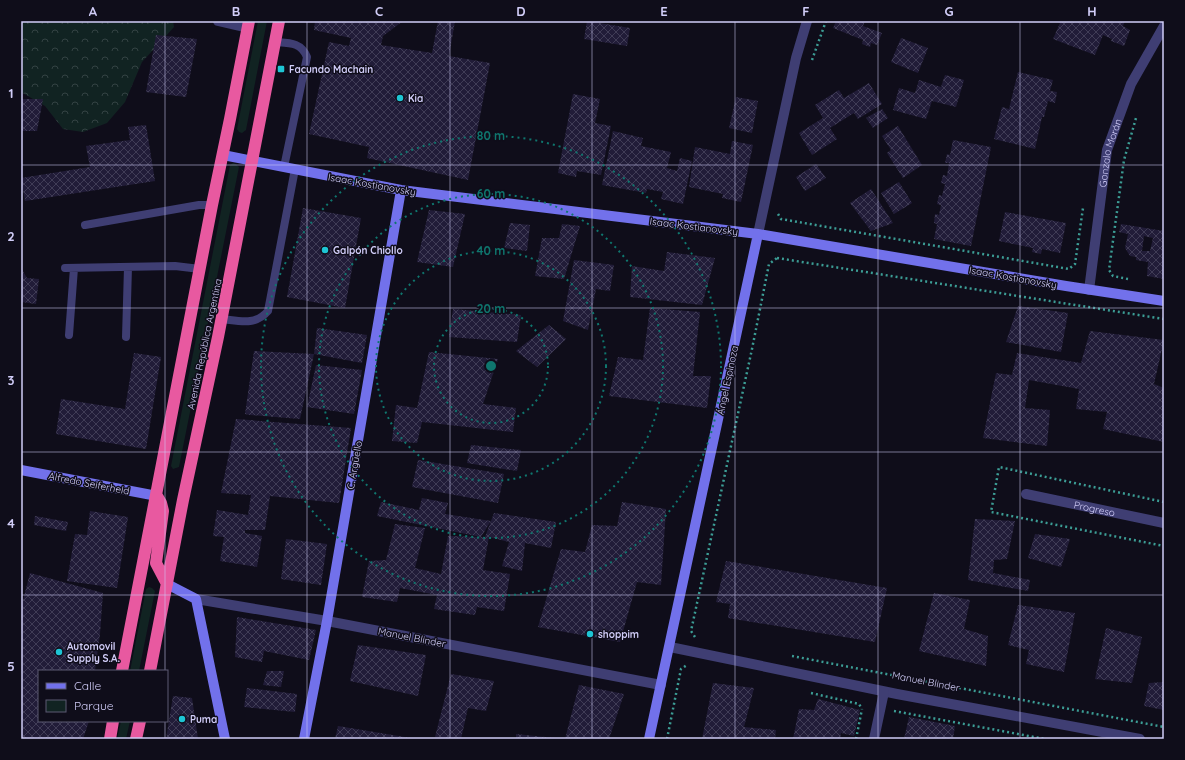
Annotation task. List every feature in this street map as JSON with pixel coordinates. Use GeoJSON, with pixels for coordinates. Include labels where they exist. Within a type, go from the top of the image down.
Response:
{"type":"FeatureCollection","features":[{"type":"Feature","properties":{"kind":"highway","name":"Avenida República Argentina"},"geometry":{"type":"LineString","coordinates":[[150,670],[222,319],[279,21]]}},
{"type":"Feature","properties":{"kind":"highway","name":"Avenida República Argentina"},"geometry":{"type":"LineString","coordinates":[[122,670],[212,205],[249,24]]}},
{"type":"Feature","properties":{"kind":"highway"},"geometry":{"type":"LineString","coordinates":[[157,496],[163,511],[156,564],[167,584]]}},
{"type":"Feature","properties":{"kind":"highway"},"geometry":{"type":"LineString","coordinates":[[110,739],[113,722]]}},
{"type":"Feature","properties":{"kind":"highway"},"geometry":{"type":"LineString","coordinates":[[136,739],[140,722]]}},
{"type":"Feature","properties":{"kind":"street"},"geometry":{"type":"LineString","coordinates":[[218,21],[249,24]]}},
{"type":"Feature","properties":{"kind":"street","name":"Ángel Espinoza"},"geometry":{"type":"LineString","coordinates":[[649,739],[796,58],[807,21]]}},
{"type":"Feature","properties":{"kind":"street","name":"Gonzalo Morán"},"geometry":{"type":"LineString","coordinates":[[1089,290],[1107,150],[1131,84],[1164,26]]}},
{"type":"Feature","properties":{"kind":"street","name":"Isaac Kostianovsky"},"geometry":{"type":"LineString","coordinates":[[223,155],[401,190],[758,234],[1089,290],[1164,301]]}},
{"type":"Feature","properties":{"kind":"street","name":"C. Argüello"},"geometry":{"type":"LineString","coordinates":[[304,739],[327,621],[401,190]]}},
{"type":"Feature","properties":{"kind":"street","name":"Alfredo Seiferheld"},"geometry":{"type":"LineString","coordinates":[[21,470],[157,496]]}},
{"type":"Feature","properties":{"kind":"street","name":"Progreso"},"geometry":{"type":"LineString","coordinates":[[1026,494],[1164,523]]}},
{"type":"Feature","properties":{"kind":"street","name":"Manuel Blinder"},"geometry":{"type":"LineString","coordinates":[[167,584],[182,590],[196,599],[327,621],[661,685]]}},
{"type":"Feature","properties":{"kind":"street"},"geometry":{"type":"LineString","coordinates":[[196,599],[224,739]]}},
{"type":"Feature","properties":{"kind":"street","name":"Manuel Blinder"},"geometry":{"type":"LineString","coordinates":[[670,647],[1095,735],[1140,739]]}},
{"type":"Feature","properties":{"kind":"street"},"geometry":{"type":"LineString","coordinates":[[874,739],[884,692]]}},
{"type":"Feature","properties":{"kind":"lane"},"geometry":{"type":"LineString","coordinates":[[274,42],[299,46],[304,50],[307,57],[284,167]]}},
{"type":"Feature","properties":{"kind":"lane"},"geometry":{"type":"LineString","coordinates":[[222,319],[253,321],[262,318],[268,311],[295,169]]}},
{"type":"Feature","properties":{"kind":"lane"},"geometry":{"type":"LineString","coordinates":[[85,225],[199,205],[212,205]]}},
{"type":"Feature","properties":{"kind":"lane"},"geometry":{"type":"LineString","coordinates":[[65,268],[175,266],[200,269]]}},
{"type":"Feature","properties":{"kind":"lane"},"geometry":{"type":"LineString","coordinates":[[126,337],[128,267]]}},
{"type":"Feature","properties":{"kind":"lane"},"geometry":{"type":"LineString","coordinates":[[69,335],[74,268]]}},
{"type":"Feature","properties":{"kind":"path"},"geometry":{"type":"LineString","coordinates":[[811,65],[826,21]]}},
{"type":"Feature","properties":{"kind":"path"},"geometry":{"type":"LineString","coordinates":[[1135,280],[1113,276],[1109,270],[1124,160],[1138,111]]}},
{"type":"Feature","properties":{"kind":"path"},"geometry":{"type":"LineString","coordinates":[[776,212],[781,220],[1069,268],[1075,264],[1084,203]]}},
{"type":"Feature","properties":{"kind":"path","name":"Ángel Espinoza"},"geometry":{"type":"LineString","coordinates":[[702,638],[694,637],[691,631],[769,264],[777,258],[778,254]]}},
{"type":"Feature","properties":{"kind":"path","name":"Isaac Kostianovsky"},"geometry":{"type":"LineString","coordinates":[[777,258],[1164,319]]}},
{"type":"Feature","properties":{"kind":"path"},"geometry":{"type":"LineString","coordinates":[[991,512],[1164,546]]}},
{"type":"Feature","properties":{"kind":"path","name":"Manuel Blinder"},"geometry":{"type":"LineString","coordinates":[[787,655],[1164,726]]}},
{"type":"Feature","properties":{"kind":"path"},"geometry":{"type":"LineString","coordinates":[[667,739],[681,669]]}},
{"type":"Feature","properties":{"kind":"path"},"geometry":{"type":"LineString","coordinates":[[856,739],[863,709]]}},
{"type":"Feature","properties":{"kind":"path"},"geometry":{"type":"LineString","coordinates":[[893,711],[1045,739]]}},
{"type":"Feature","properties":{"kind":"green space"},"geometry":{"type":"Polygon","coordinates":[[[21,21],[173,21],[174,27],[142,62],[125,102],[107,123],[83,132],[63,129],[45,106],[21,92],[21,21]]]}},
{"type":"Feature","properties":{"kind":"green space"},"geometry":{"type":"Polygon","coordinates":[[[258,21],[267,21],[246,130],[242,133],[237,129],[258,21]]]}},
{"type":"Feature","properties":{"kind":"green space"},"geometry":{"type":"Polygon","coordinates":[[[233,163],[239,167],[179,467],[173,469],[171,466],[230,165],[233,163]]]}},
{"type":"Feature","properties":{"kind":"green space"},"geometry":{"type":"Polygon","coordinates":[[[149,587],[155,591],[139,670],[130,670],[146,589],[149,587]]]}},
{"type":"Feature","properties":{"kind":"green space"},"geometry":{"type":"Polygon","coordinates":[[[121,722],[130,722],[126,739],[117,739],[121,722]]]}},
{"type":"Feature","properties":{"kind":"building","name":"Kia"},"geometry":{"type":"Polygon","coordinates":[[[315,21],[403,21],[383,36],[381,45],[432,53],[438,21],[455,21],[449,56],[490,63],[468,180],[367,158],[369,147],[309,134],[329,42],[349,46],[351,38],[314,30],[315,21]]]}},
{"type":"Feature","properties":{"kind":"building"},"geometry":{"type":"Polygon","coordinates":[[[587,21],[630,28],[627,46],[584,39],[587,21]]]}},
{"type":"Feature","properties":{"kind":"building"},"geometry":{"type":"Polygon","coordinates":[[[836,21],[865,21],[863,26],[882,33],[877,45],[871,43],[870,47],[862,44],[863,40],[833,28],[836,21]]]}},
{"type":"Feature","properties":{"kind":"building"},"geometry":{"type":"Polygon","coordinates":[[[1056,21],[1125,21],[1123,26],[1130,30],[1124,46],[1111,41],[1112,39],[1103,35],[1095,55],[1053,39],[1060,23],[1056,21]]]}},
{"type":"Feature","properties":{"kind":"building"},"geometry":{"type":"Polygon","coordinates":[[[156,35],[197,39],[186,97],[146,92],[156,35]]]}},
{"type":"Feature","properties":{"kind":"building"},"geometry":{"type":"Polygon","coordinates":[[[901,38],[928,48],[918,73],[891,62],[901,38]]]}},
{"type":"Feature","properties":{"kind":"building"},"geometry":{"type":"Polygon","coordinates":[[[1018,72],[1053,80],[1050,91],[1057,92],[1055,103],[1048,101],[1044,117],[1042,117],[1035,149],[994,139],[1002,107],[1009,109],[1018,72]]]}},
{"type":"Feature","properties":{"kind":"building"},"geometry":{"type":"Polygon","coordinates":[[[945,75],[964,80],[956,107],[932,101],[926,119],[893,110],[899,88],[915,93],[919,80],[941,87],[945,75]]]}},
{"type":"Feature","properties":{"kind":"building"},"geometry":{"type":"Polygon","coordinates":[[[869,83],[882,104],[858,119],[854,113],[830,128],[837,139],[812,155],[799,133],[823,118],[815,105],[839,90],[844,98],[869,83]]]}},
{"type":"Feature","properties":{"kind":"building"},"geometry":{"type":"Polygon","coordinates":[[[573,94],[600,99],[595,123],[611,126],[601,175],[577,171],[576,177],[558,173],[573,94]]]}},
{"type":"Feature","properties":{"kind":"building"},"geometry":{"type":"Polygon","coordinates":[[[736,97],[758,101],[752,133],[729,128],[736,97]]]}},
{"type":"Feature","properties":{"kind":"building"},"geometry":{"type":"Polygon","coordinates":[[[21,99],[43,99],[37,131],[21,131],[21,99]]]}},
{"type":"Feature","properties":{"kind":"building"},"geometry":{"type":"Polygon","coordinates":[[[882,109],[888,118],[873,128],[866,118],[882,109]]]}},
{"type":"Feature","properties":{"kind":"building"},"geometry":{"type":"Polygon","coordinates":[[[146,125],[155,181],[25,201],[21,178],[90,167],[86,146],[130,140],[128,127],[146,125]]]}},
{"type":"Feature","properties":{"kind":"building"},"geometry":{"type":"Polygon","coordinates":[[[898,126],[922,165],[903,178],[887,153],[891,150],[882,136],[898,126]]]}},
{"type":"Feature","properties":{"kind":"building"},"geometry":{"type":"Polygon","coordinates":[[[613,131],[643,138],[641,146],[671,152],[667,168],[677,171],[680,158],[692,161],[683,204],[661,199],[663,192],[647,189],[646,193],[602,185],[613,131]]]}},
{"type":"Feature","properties":{"kind":"building"},"geometry":{"type":"Polygon","coordinates":[[[953,140],[991,147],[971,246],[934,239],[937,224],[934,223],[935,214],[939,215],[941,205],[937,204],[939,195],[942,196],[945,184],[941,183],[943,175],[947,176],[949,163],[945,163],[947,154],[950,155],[953,140]]]}},
{"type":"Feature","properties":{"kind":"building"},"geometry":{"type":"Polygon","coordinates":[[[732,141],[753,145],[741,202],[722,198],[723,194],[689,187],[695,147],[730,154],[732,141]]]}},
{"type":"Feature","properties":{"kind":"building"},"geometry":{"type":"Polygon","coordinates":[[[816,164],[826,178],[805,191],[796,177],[816,164]]]}},
{"type":"Feature","properties":{"kind":"building"},"geometry":{"type":"Polygon","coordinates":[[[899,182],[912,203],[894,214],[881,193],[899,182]]]}},
{"type":"Feature","properties":{"kind":"building"},"geometry":{"type":"Polygon","coordinates":[[[871,189],[893,223],[871,231],[850,203],[871,189]]]}},
{"type":"Feature","properties":{"kind":"building","name":"Galpón Chiollo"},"geometry":{"type":"Polygon","coordinates":[[[303,208],[361,218],[345,308],[287,297],[303,208]]]}},
{"type":"Feature","properties":{"kind":"building"},"geometry":{"type":"Polygon","coordinates":[[[429,210],[465,214],[453,267],[417,262],[429,210]]]}},
{"type":"Feature","properties":{"kind":"building"},"geometry":{"type":"Polygon","coordinates":[[[1005,212],[1066,223],[1060,253],[1042,249],[1041,254],[1032,252],[1033,248],[999,241],[1005,212]]]}},
{"type":"Feature","properties":{"kind":"building"},"geometry":{"type":"Polygon","coordinates":[[[510,223],[530,225],[527,251],[504,248],[510,223]]]}},
{"type":"Feature","properties":{"kind":"building"},"geometry":{"type":"Polygon","coordinates":[[[562,224],[580,226],[564,279],[535,276],[542,238],[559,238],[562,224]]]}},
{"type":"Feature","properties":{"kind":"building"},"geometry":{"type":"Polygon","coordinates":[[[1121,224],[1164,231],[1164,279],[1147,276],[1148,262],[1136,260],[1136,257],[1130,256],[1125,248],[1128,234],[1119,232],[1121,224]],[[1144,236],[1142,251],[1150,251],[1153,238],[1144,236]]]}},
{"type":"Feature","properties":{"kind":"building"},"geometry":{"type":"Polygon","coordinates":[[[667,252],[715,258],[702,305],[630,297],[632,266],[664,271],[667,252]]]}},
{"type":"Feature","properties":{"kind":"building"},"geometry":{"type":"Polygon","coordinates":[[[574,260],[614,265],[610,291],[596,289],[588,330],[563,321],[574,260]]]}},
{"type":"Feature","properties":{"kind":"building"},"geometry":{"type":"Polygon","coordinates":[[[21,268],[27,278],[39,279],[36,304],[21,302],[21,268]]]}},
{"type":"Feature","properties":{"kind":"building"},"geometry":{"type":"Polygon","coordinates":[[[1018,306],[1068,313],[1061,352],[1006,342],[1018,306]]]}},
{"type":"Feature","properties":{"kind":"building"},"geometry":{"type":"Polygon","coordinates":[[[650,308],[700,312],[693,376],[711,376],[707,408],[609,396],[618,357],[643,360],[650,308]]]}},
{"type":"Feature","properties":{"kind":"building"},"geometry":{"type":"Polygon","coordinates":[[[453,309],[521,315],[517,342],[449,337],[453,309]]]}},
{"type":"Feature","properties":{"kind":"building"},"geometry":{"type":"Polygon","coordinates":[[[549,325],[566,339],[537,367],[516,351],[549,325]]]}},
{"type":"Feature","properties":{"kind":"building"},"geometry":{"type":"Polygon","coordinates":[[[317,328],[367,335],[362,363],[314,354],[317,328]]]}},
{"type":"Feature","properties":{"kind":"building"},"geometry":{"type":"Polygon","coordinates":[[[1090,331],[1164,340],[1154,384],[1164,388],[1164,442],[1103,429],[1107,412],[1076,409],[1079,389],[1029,380],[1025,408],[1050,410],[1047,446],[983,438],[996,373],[1012,375],[1017,353],[1081,363],[1090,331]]]}},
{"type":"Feature","properties":{"kind":"building"},"geometry":{"type":"Polygon","coordinates":[[[254,351],[314,354],[300,419],[245,414],[254,351]]]}},
{"type":"Feature","properties":{"kind":"building"},"geometry":{"type":"Polygon","coordinates":[[[429,352],[498,359],[483,404],[516,408],[513,432],[422,422],[417,443],[392,441],[396,405],[417,408],[429,352]]]}},
{"type":"Feature","properties":{"kind":"building"},"geometry":{"type":"Polygon","coordinates":[[[134,353],[161,357],[146,449],[56,434],[61,399],[125,409],[134,353]]]}},
{"type":"Feature","properties":{"kind":"building"},"geometry":{"type":"Polygon","coordinates":[[[316,365],[362,370],[354,414],[307,407],[316,365]]]}},
{"type":"Feature","properties":{"kind":"building"},"geometry":{"type":"Polygon","coordinates":[[[236,419],[351,428],[339,503],[270,496],[265,530],[245,530],[245,533],[262,536],[257,567],[220,561],[224,537],[213,536],[217,510],[248,515],[251,495],[221,493],[236,419]]]}},
{"type":"Feature","properties":{"kind":"building"},"geometry":{"type":"Polygon","coordinates":[[[471,445],[521,450],[517,471],[467,463],[471,445]]]}},
{"type":"Feature","properties":{"kind":"building"},"geometry":{"type":"Polygon","coordinates":[[[418,460],[504,474],[498,503],[412,487],[418,460]]]}},
{"type":"Feature","properties":{"kind":"building"},"geometry":{"type":"Polygon","coordinates":[[[422,498],[448,503],[445,514],[491,521],[481,537],[377,516],[381,502],[419,510],[422,498]]]}},
{"type":"Feature","properties":{"kind":"building"},"geometry":{"type":"Polygon","coordinates":[[[622,502],[666,509],[661,585],[637,582],[620,642],[538,627],[561,549],[585,552],[592,525],[617,526],[622,502]]]}},
{"type":"Feature","properties":{"kind":"building"},"geometry":{"type":"Polygon","coordinates":[[[90,511],[128,517],[117,588],[67,581],[75,534],[87,535],[90,511]]]}},
{"type":"Feature","properties":{"kind":"building"},"geometry":{"type":"Polygon","coordinates":[[[494,513],[556,522],[551,548],[525,543],[522,571],[502,566],[509,542],[489,537],[483,570],[510,574],[504,611],[477,607],[475,615],[434,609],[437,595],[400,588],[397,602],[362,597],[369,561],[386,560],[395,524],[425,528],[415,568],[441,574],[448,536],[485,537],[494,513]]]}},
{"type":"Feature","properties":{"kind":"building"},"geometry":{"type":"Polygon","coordinates":[[[35,516],[68,522],[66,531],[34,525],[35,516]]]}},
{"type":"Feature","properties":{"kind":"building"},"geometry":{"type":"Polygon","coordinates":[[[975,519],[1015,521],[1007,559],[994,560],[993,573],[1030,580],[1028,591],[968,580],[975,519]]]}},
{"type":"Feature","properties":{"kind":"building"},"geometry":{"type":"Polygon","coordinates":[[[1035,534],[1070,539],[1061,567],[1028,558],[1035,534]]]}},
{"type":"Feature","properties":{"kind":"building"},"geometry":{"type":"Polygon","coordinates":[[[286,539],[327,544],[321,585],[281,579],[286,539]]]}},
{"type":"Feature","properties":{"kind":"building"},"geometry":{"type":"Polygon","coordinates":[[[726,561],[887,588],[875,642],[728,618],[730,604],[716,602],[726,561]]]}},
{"type":"Feature","properties":{"kind":"building"},"geometry":{"type":"Polygon","coordinates":[[[30,573],[103,593],[95,670],[38,670],[38,722],[89,722],[83,739],[21,739],[21,608],[30,573]]]}},
{"type":"Feature","properties":{"kind":"building"},"geometry":{"type":"Polygon","coordinates":[[[934,593],[970,600],[964,629],[988,636],[986,666],[919,651],[934,593]]]}},
{"type":"Feature","properties":{"kind":"building"},"geometry":{"type":"Polygon","coordinates":[[[1018,605],[1075,613],[1064,672],[1026,664],[1029,650],[1008,645],[1018,605]]]}},
{"type":"Feature","properties":{"kind":"building"},"geometry":{"type":"Polygon","coordinates":[[[237,617],[316,630],[309,660],[264,651],[262,662],[235,657],[237,617]]]}},
{"type":"Feature","properties":{"kind":"building"},"geometry":{"type":"Polygon","coordinates":[[[1106,628],[1142,637],[1132,683],[1095,679],[1106,628]]]}},
{"type":"Feature","properties":{"kind":"building"},"geometry":{"type":"Polygon","coordinates":[[[358,645],[426,655],[418,696],[350,681],[358,645]]]}},
{"type":"Feature","properties":{"kind":"building"},"geometry":{"type":"Polygon","coordinates":[[[267,671],[284,671],[281,687],[263,685],[267,671]]]}},
{"type":"Feature","properties":{"kind":"building"},"geometry":{"type":"Polygon","coordinates":[[[451,674],[494,681],[486,711],[468,708],[461,739],[435,737],[451,674]]]}},
{"type":"Feature","properties":{"kind":"building"},"geometry":{"type":"Polygon","coordinates":[[[1164,682],[1164,710],[1144,706],[1149,683],[1164,682]]]}},
{"type":"Feature","properties":{"kind":"building"},"geometry":{"type":"Polygon","coordinates":[[[713,683],[754,688],[744,727],[776,730],[775,739],[702,739],[713,683]]]}},
{"type":"Feature","properties":{"kind":"building"},"geometry":{"type":"Polygon","coordinates":[[[579,685],[624,694],[609,739],[565,739],[579,685]]]}},
{"type":"Feature","properties":{"kind":"building"},"geometry":{"type":"Polygon","coordinates":[[[247,688],[297,694],[295,712],[244,707],[247,688]]]}},
{"type":"Feature","properties":{"kind":"building","name":"Puma"},"geometry":{"type":"Polygon","coordinates":[[[173,696],[192,698],[198,739],[166,739],[173,696]]]}},
{"type":"Feature","properties":{"kind":"building"},"geometry":{"type":"Polygon","coordinates":[[[818,699],[860,710],[854,736],[841,733],[840,739],[793,739],[799,709],[814,710],[818,699]]]}},
{"type":"Feature","properties":{"kind":"building"},"geometry":{"type":"Polygon","coordinates":[[[909,717],[955,726],[953,739],[904,739],[909,717]]]}},
{"type":"Feature","properties":{"kind":"building"},"geometry":{"type":"Polygon","coordinates":[[[338,726],[411,738],[411,739],[335,739],[338,726]]]}},
{"type":"Feature","properties":{"kind":"building"},"geometry":{"type":"Polygon","coordinates":[[[516,734],[555,738],[555,739],[516,739],[516,734]]]}},
{"type":"Feature","properties":{"kind":"place","name":"Facundo Machain"},"geometry":{"type":"Point","coordinates":[281,69]}},
{"type":"Feature","properties":{"kind":"place","name":"Kia"},"geometry":{"type":"Point","coordinates":[400,98]}},
{"type":"Feature","properties":{"kind":"place","name":"Galpón Chiollo"},"geometry":{"type":"Point","coordinates":[325,250]}},
{"type":"Feature","properties":{"kind":"place","name":"shoppim"},"geometry":{"type":"Point","coordinates":[590,634]}},
{"type":"Feature","properties":{"kind":"place","name":"Automovil Supply S.A."},"geometry":{"type":"Point","coordinates":[59,652]}},
{"type":"Feature","properties":{"kind":"place","name":"Puma"},"geometry":{"type":"Point","coordinates":[182,719]}}]}
